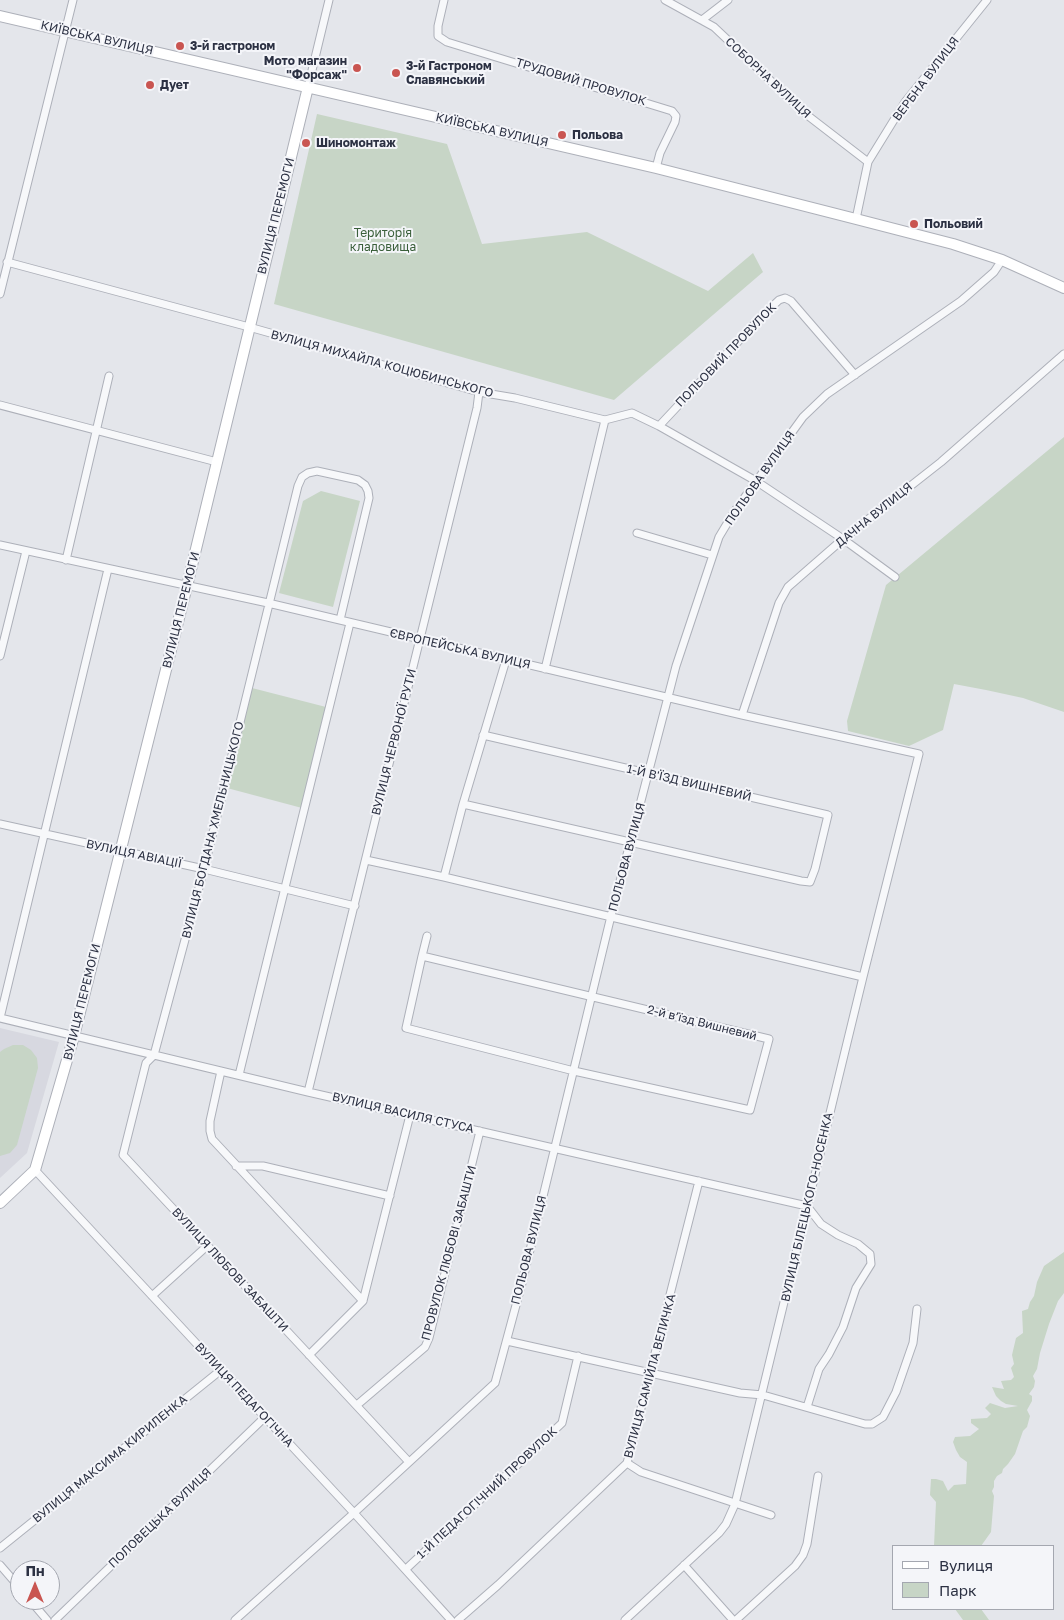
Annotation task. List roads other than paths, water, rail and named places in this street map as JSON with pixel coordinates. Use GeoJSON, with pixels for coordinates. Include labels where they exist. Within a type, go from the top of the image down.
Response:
{"type":"FeatureCollection","features":[{"type":"Feature","properties":{"kind":"street"},"geometry":{"type":"LineString","coordinates":[[0,294],[73,0]]}},
{"type":"Feature","properties":{"kind":"street","name":"ВУЛИЦЯ ПЕРЕМОГИ"},"geometry":{"type":"LineString","coordinates":[[35,1170],[74,1036],[187,586],[329,0]]}},
{"type":"Feature","properties":{"kind":"street","name":"ТРУДОВИЙ ПРОВУЛОК"},"geometry":{"type":"LineString","coordinates":[[444,0],[438,26],[438,36],[447,42],[672,111],[676,116],[675,122],[663,146],[656,168]]}},
{"type":"Feature","properties":{"kind":"street","name":"СОБОРНА ВУЛИЦЯ"},"geometry":{"type":"LineString","coordinates":[[665,0],[714,27],[807,115],[868,162]]}},
{"type":"Feature","properties":{"kind":"street"},"geometry":{"type":"LineString","coordinates":[[702,20],[728,0]]}},
{"type":"Feature","properties":{"kind":"street","name":"ВЕРБНА ВУЛИЦЯ"},"geometry":{"type":"LineString","coordinates":[[856,219],[868,162],[905,102],[987,0]]}},
{"type":"Feature","properties":{"kind":"street","name":"КИЇВСЬКА ВУЛИЦЯ"},"geometry":{"type":"LineString","coordinates":[[0,16],[656,168],[856,219],[953,244],[1002,260],[1064,288]]}},
{"type":"Feature","properties":{"kind":"street","name":"ПОЛЬОВА ВУЛИЦЯ"},"geometry":{"type":"LineString","coordinates":[[235,1620],[495,1383],[507,1341],[611,916],[668,697],[719,537],[734,512],[803,418],[826,394],[961,301],[994,272],[1002,260]]}},
{"type":"Feature","properties":{"kind":"street","name":"ВУЛИЦЯ МИХАЙЛА КОЦЮБИНСЬКОГО"},"geometry":{"type":"LineString","coordinates":[[7,262],[249,327],[478,392],[515,398],[605,420],[632,413],[659,426],[756,482],[843,539],[895,577]]}},
{"type":"Feature","properties":{"kind":"street","name":"ПОЛЬОВИЙ ПРОВУЛОК"},"geometry":{"type":"LineString","coordinates":[[659,426],[763,315],[779,300],[785,298],[791,300],[855,375]]}},
{"type":"Feature","properties":{"kind":"street","name":"ДАЧНА ВУЛИЦЯ"},"geometry":{"type":"LineString","coordinates":[[742,715],[779,603],[788,587],[843,539],[941,462],[1064,354]]}},
{"type":"Feature","properties":{"kind":"street"},"geometry":{"type":"LineString","coordinates":[[66,560],[110,376]]}},
{"type":"Feature","properties":{"kind":"street","name":"ВУЛИЦЯ ЧЕРВОНОЇ РУТИ"},"geometry":{"type":"LineString","coordinates":[[308,1092],[477,408],[478,392]]}},
{"type":"Feature","properties":{"kind":"street"},"geometry":{"type":"LineString","coordinates":[[0,405],[217,462]]}},
{"type":"Feature","properties":{"kind":"street"},"geometry":{"type":"LineString","coordinates":[[545,669],[605,420]]}},
{"type":"Feature","properties":{"kind":"street","name":"ВУЛИЦЯ БОГДАНА ХМЕЛЬНИЦЬКОГО"},"geometry":{"type":"LineString","coordinates":[[154,1055],[204,869],[298,486],[302,477],[317,471],[358,480],[365,485],[369,498],[340,620]]}},
{"type":"Feature","properties":{"kind":"street"},"geometry":{"type":"LineString","coordinates":[[637,533],[712,555]]}},
{"type":"Feature","properties":{"kind":"street","name":"ЄВРОПЕЙСЬКА ВУЛИЦЯ"},"geometry":{"type":"LineString","coordinates":[[0,545],[340,620],[742,715],[919,754]]}},
{"type":"Feature","properties":{"kind":"street"},"geometry":{"type":"LineString","coordinates":[[0,656],[26,551]]}},
{"type":"Feature","properties":{"kind":"street"},"geometry":{"type":"LineString","coordinates":[[0,1018],[108,569]]}},
{"type":"Feature","properties":{"kind":"street"},"geometry":{"type":"LineString","coordinates":[[238,1076],[350,623]]}},
{"type":"Feature","properties":{"kind":"street"},"geometry":{"type":"LineString","coordinates":[[444,877],[463,804],[506,660]]}},
{"type":"Feature","properties":{"kind":"street","name":"1-Й В'ЇЗД ВИШНЕВИЙ"},"geometry":{"type":"LineString","coordinates":[[483,736],[828,815],[810,882],[631,842]]}},
{"type":"Feature","properties":{"kind":"street","name":"ВУЛИЦЯ БІЛЕЦЬКОГО-НОСЕНКА"},"geometry":{"type":"LineString","coordinates":[[625,1620],[719,1533],[726,1524],[735,1504],[919,754]]}},
{"type":"Feature","properties":{"kind":"street"},"geometry":{"type":"LineString","coordinates":[[463,804],[631,842]]}},
{"type":"Feature","properties":{"kind":"street","name":"ВУЛИЦЯ АВІАЦІЇ"},"geometry":{"type":"LineString","coordinates":[[0,824],[204,869],[355,906]]}},
{"type":"Feature","properties":{"kind":"street"},"geometry":{"type":"LineString","coordinates":[[366,860],[863,976]]}},
{"type":"Feature","properties":{"kind":"street"},"geometry":{"type":"LineString","coordinates":[[427,936],[406,1028],[574,1071]]}},
{"type":"Feature","properties":{"kind":"street"},"geometry":{"type":"LineString","coordinates":[[422,956],[592,995]]}},
{"type":"Feature","properties":{"kind":"street","name":"2-й вʼїзд Вишневий"},"geometry":{"type":"LineString","coordinates":[[574,1071],[750,1110],[769,1039],[592,995]]}},
{"type":"Feature","properties":{"kind":"street","name":"ВУЛИЦЯ ВАСИЛЯ СТУСА"},"geometry":{"type":"LineString","coordinates":[[0,1018],[238,1076],[807,1206]]}},
{"type":"Feature","properties":{"kind":"street","name":"ВУЛИЦЯ ЛЮБОВІ ЗАБАШТИ"},"geometry":{"type":"LineString","coordinates":[[154,1055],[146,1063],[124,1155],[409,1462]]}},
{"type":"Feature","properties":{"kind":"street"},"geometry":{"type":"LineString","coordinates":[[221,1072],[210,1121],[212,1139],[363,1301]]}},
{"type":"Feature","properties":{"kind":"street"},"geometry":{"type":"LineString","coordinates":[[309,1355],[363,1301],[410,1115]]}},
{"type":"Feature","properties":{"kind":"street","name":"ПРОВУЛОК ЛЮБОВІ ЗАБАШТИ"},"geometry":{"type":"LineString","coordinates":[[357,1406],[425,1347],[429,1338],[480,1131]]}},
{"type":"Feature","properties":{"kind":"street"},"geometry":{"type":"LineString","coordinates":[[236,1166],[263,1166],[390,1196]]}},
{"type":"Feature","properties":{"kind":"street"},"geometry":{"type":"LineString","coordinates":[[0,1203],[35,1170]]}},
{"type":"Feature","properties":{"kind":"street","name":"ВУЛИЦЯ ПЕДАГОГІЧНА"},"geometry":{"type":"LineString","coordinates":[[35,1170],[406,1569],[451,1620]]}},
{"type":"Feature","properties":{"kind":"street","name":"ВУЛИЦЯ САМІЙЛА ВЕЛИЧКА"},"geometry":{"type":"LineString","coordinates":[[458,1620],[628,1463],[699,1181]]}},
{"type":"Feature","properties":{"kind":"street"},"geometry":{"type":"LineString","coordinates":[[807,1206],[821,1224],[838,1235],[858,1244],[870,1254],[871,1264],[856,1288],[843,1327],[819,1369],[807,1407]]}},
{"type":"Feature","properties":{"kind":"street"},"geometry":{"type":"LineString","coordinates":[[152,1296],[207,1246]]}},
{"type":"Feature","properties":{"kind":"street"},"geometry":{"type":"LineString","coordinates":[[507,1341],[740,1393],[763,1395],[865,1424],[876,1423],[883,1417],[896,1392],[913,1343],[917,1309]]}},
{"type":"Feature","properties":{"kind":"street","name":"1-Й ПЕДАГОГІЧНИЙ ПРОВУЛОК"},"geometry":{"type":"LineString","coordinates":[[406,1569],[562,1423],[578,1356]]}},
{"type":"Feature","properties":{"kind":"street","name":"ВУЛИЦЯ МАКСИМА КИРИЛЕНКА"},"geometry":{"type":"LineString","coordinates":[[0,1548],[221,1370]]}},
{"type":"Feature","properties":{"kind":"street","name":"ПОЛОВЕЦЬКА ВУЛИЦЯ"},"geometry":{"type":"LineString","coordinates":[[55,1620],[265,1417]]}},
{"type":"Feature","properties":{"kind":"street"},"geometry":{"type":"LineString","coordinates":[[628,1463],[642,1472],[771,1516]]}},
{"type":"Feature","properties":{"kind":"street"},"geometry":{"type":"LineString","coordinates":[[684,1565],[735,1620],[795,1566],[803,1555],[809,1537],[818,1476]]}},
{"type":"Feature","properties":{"kind":"street"},"geometry":{"type":"LineString","coordinates":[[0,1565],[10,1576]]}},
{"type":"Feature","properties":{"kind":"street"},"geometry":{"type":"LineString","coordinates":[[38,1610],[47,1620]]}},
{"type":"Feature","properties":{"kind":"place","name":"3-й гастроном"},"geometry":{"type":"Point","coordinates":[180,46]}},
{"type":"Feature","properties":{"kind":"place","name":"Мото магазин \"Форсаж\""},"geometry":{"type":"Point","coordinates":[357,68]}},
{"type":"Feature","properties":{"kind":"place","name":"3-й Гастроном Славянський"},"geometry":{"type":"Point","coordinates":[396,73]}},
{"type":"Feature","properties":{"kind":"place","name":"Дует"},"geometry":{"type":"Point","coordinates":[150,85]}},
{"type":"Feature","properties":{"kind":"place","name":"Польова"},"geometry":{"type":"Point","coordinates":[562,135]}},
{"type":"Feature","properties":{"kind":"place","name":"Шиномонтаж"},"geometry":{"type":"Point","coordinates":[306,143]}},
{"type":"Feature","properties":{"kind":"place","name":"Польовий"},"geometry":{"type":"Point","coordinates":[914,224]}},
{"type":"Feature","properties":{"kind":"park label","name":"Територія кладовища"},"geometry":{"type":"Point","coordinates":[383,240]}}]}
